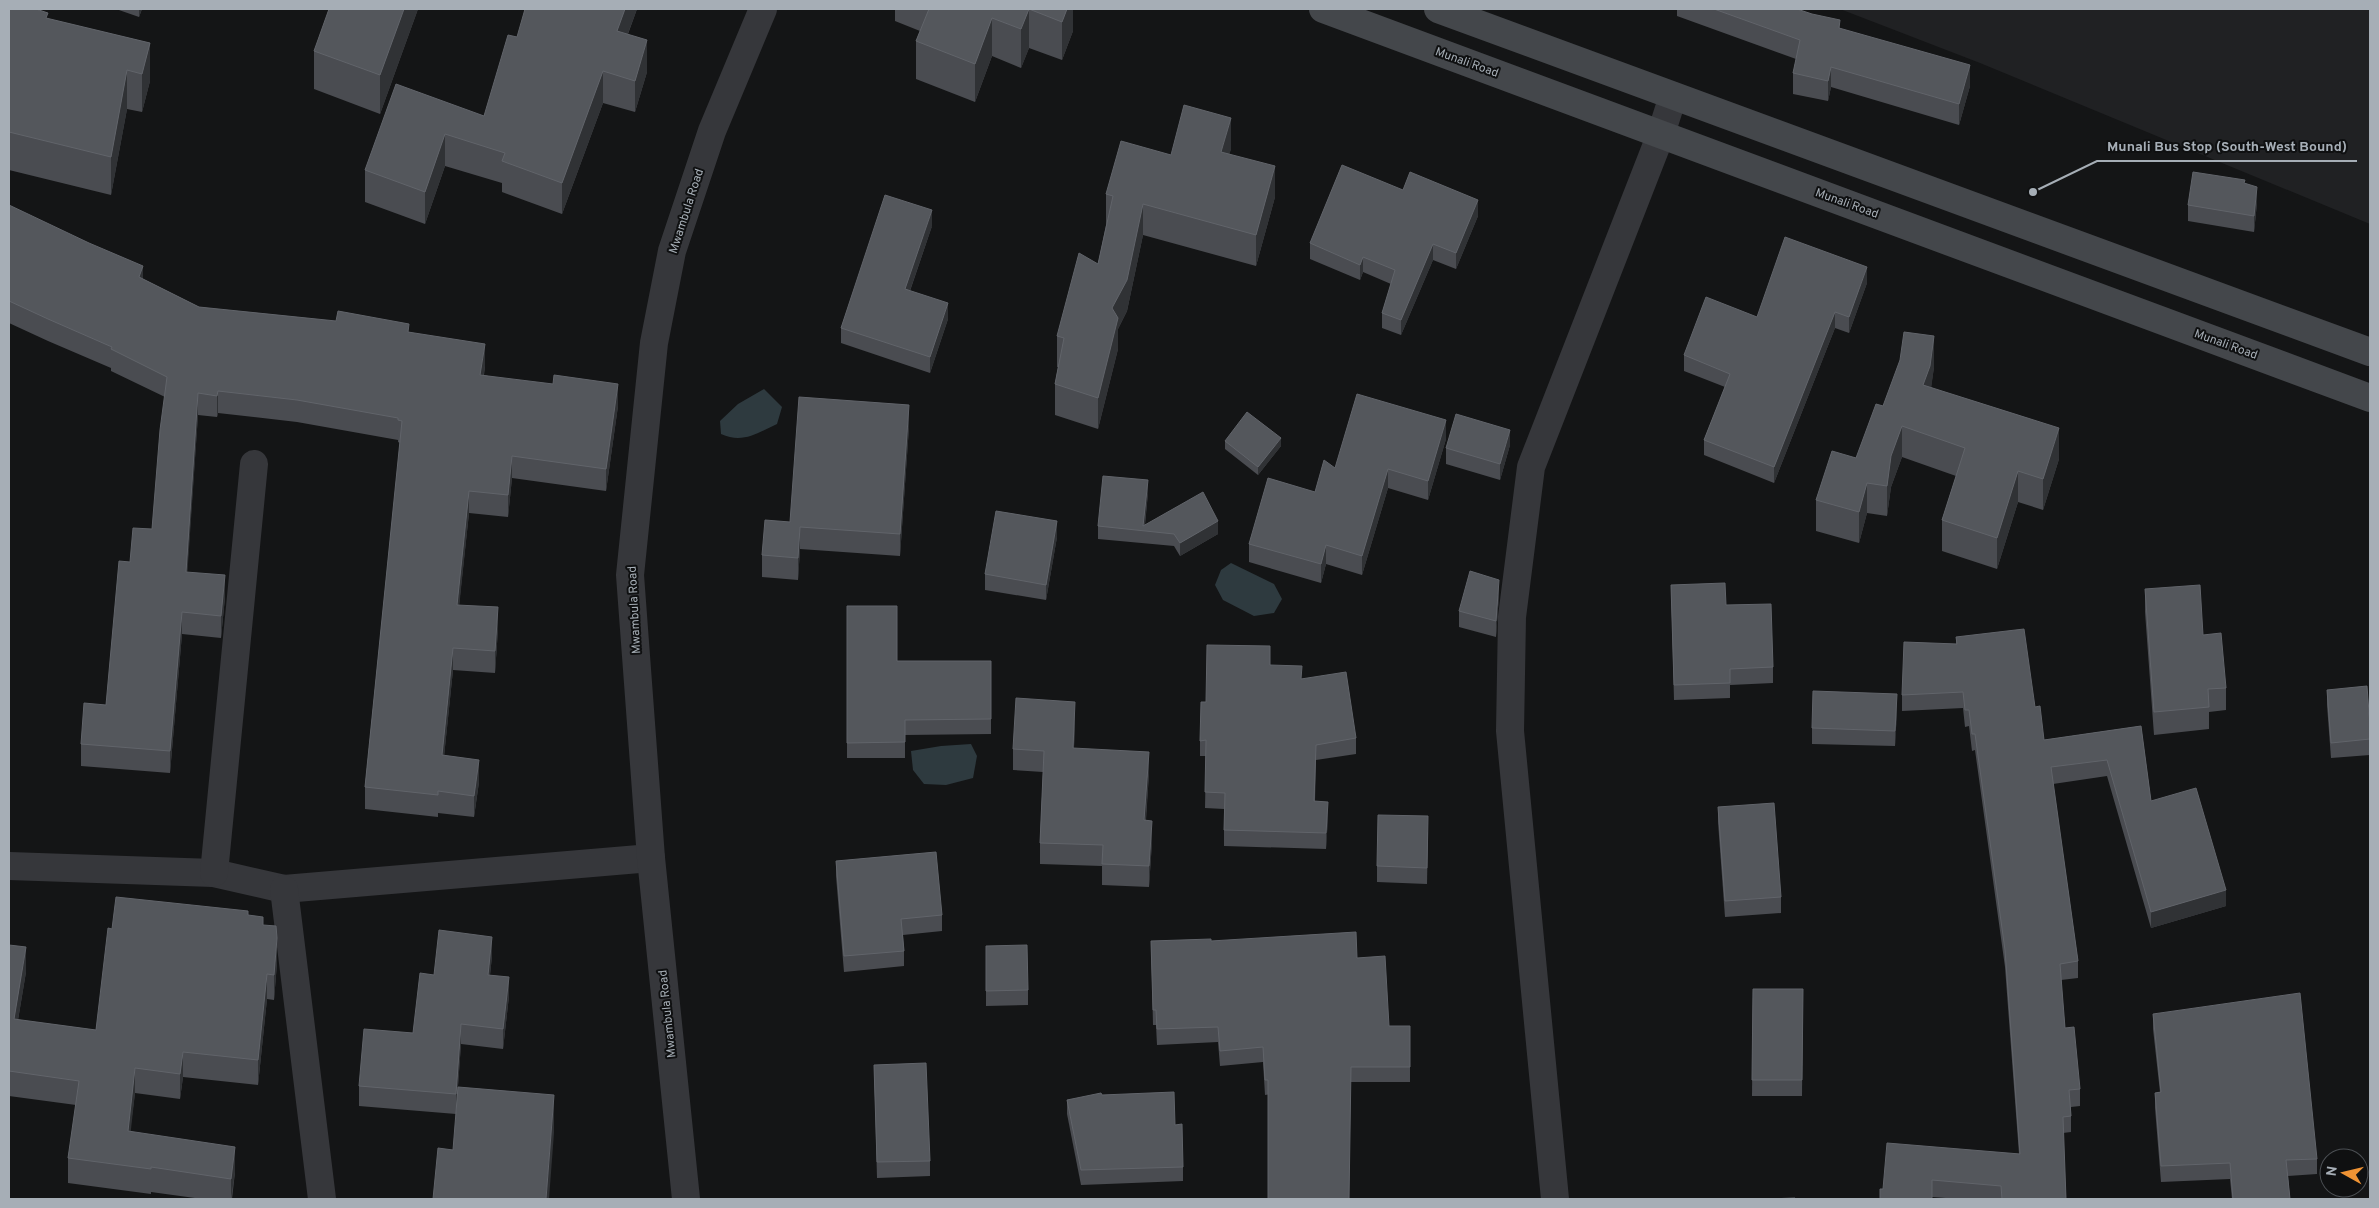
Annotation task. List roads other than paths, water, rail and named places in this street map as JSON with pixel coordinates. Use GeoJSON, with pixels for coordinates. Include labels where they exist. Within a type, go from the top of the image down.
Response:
{"type":"FeatureCollection","features":[{"type":"Feature","properties":{"kind":"main road","name":"Munali Road"},"geometry":{"type":"LineString","coordinates":[[1323,9],[2370,398]]}},
{"type":"Feature","properties":{"kind":"main road"},"geometry":{"type":"LineString","coordinates":[[1438,9],[2370,352]]}},
{"type":"Feature","properties":{"kind":"street","name":"Mwambula Road"},"geometry":{"type":"LineString","coordinates":[[686,1199],[651,858],[630,575],[654,343],[672,251],[712,131],[763,9]]}},
{"type":"Feature","properties":{"kind":"street"},"geometry":{"type":"LineString","coordinates":[[1555,1199],[1510,731],[1512,617],[1531,467],[1661,134],[1673,96]]}},
{"type":"Feature","properties":{"kind":"street"},"geometry":{"type":"LineString","coordinates":[[214,872],[254,464]]}},
{"type":"Feature","properties":{"kind":"street"},"geometry":{"type":"LineString","coordinates":[[9,866],[214,872],[284,889],[651,858]]}},
{"type":"Feature","properties":{"kind":"street"},"geometry":{"type":"LineString","coordinates":[[284,889],[322,1199]]}},
{"type":"Feature","properties":{"kind":"place","name":"Munali Bus Stop (South-West Bound)"},"geometry":{"type":"Point","coordinates":[2033,192]}}]}
